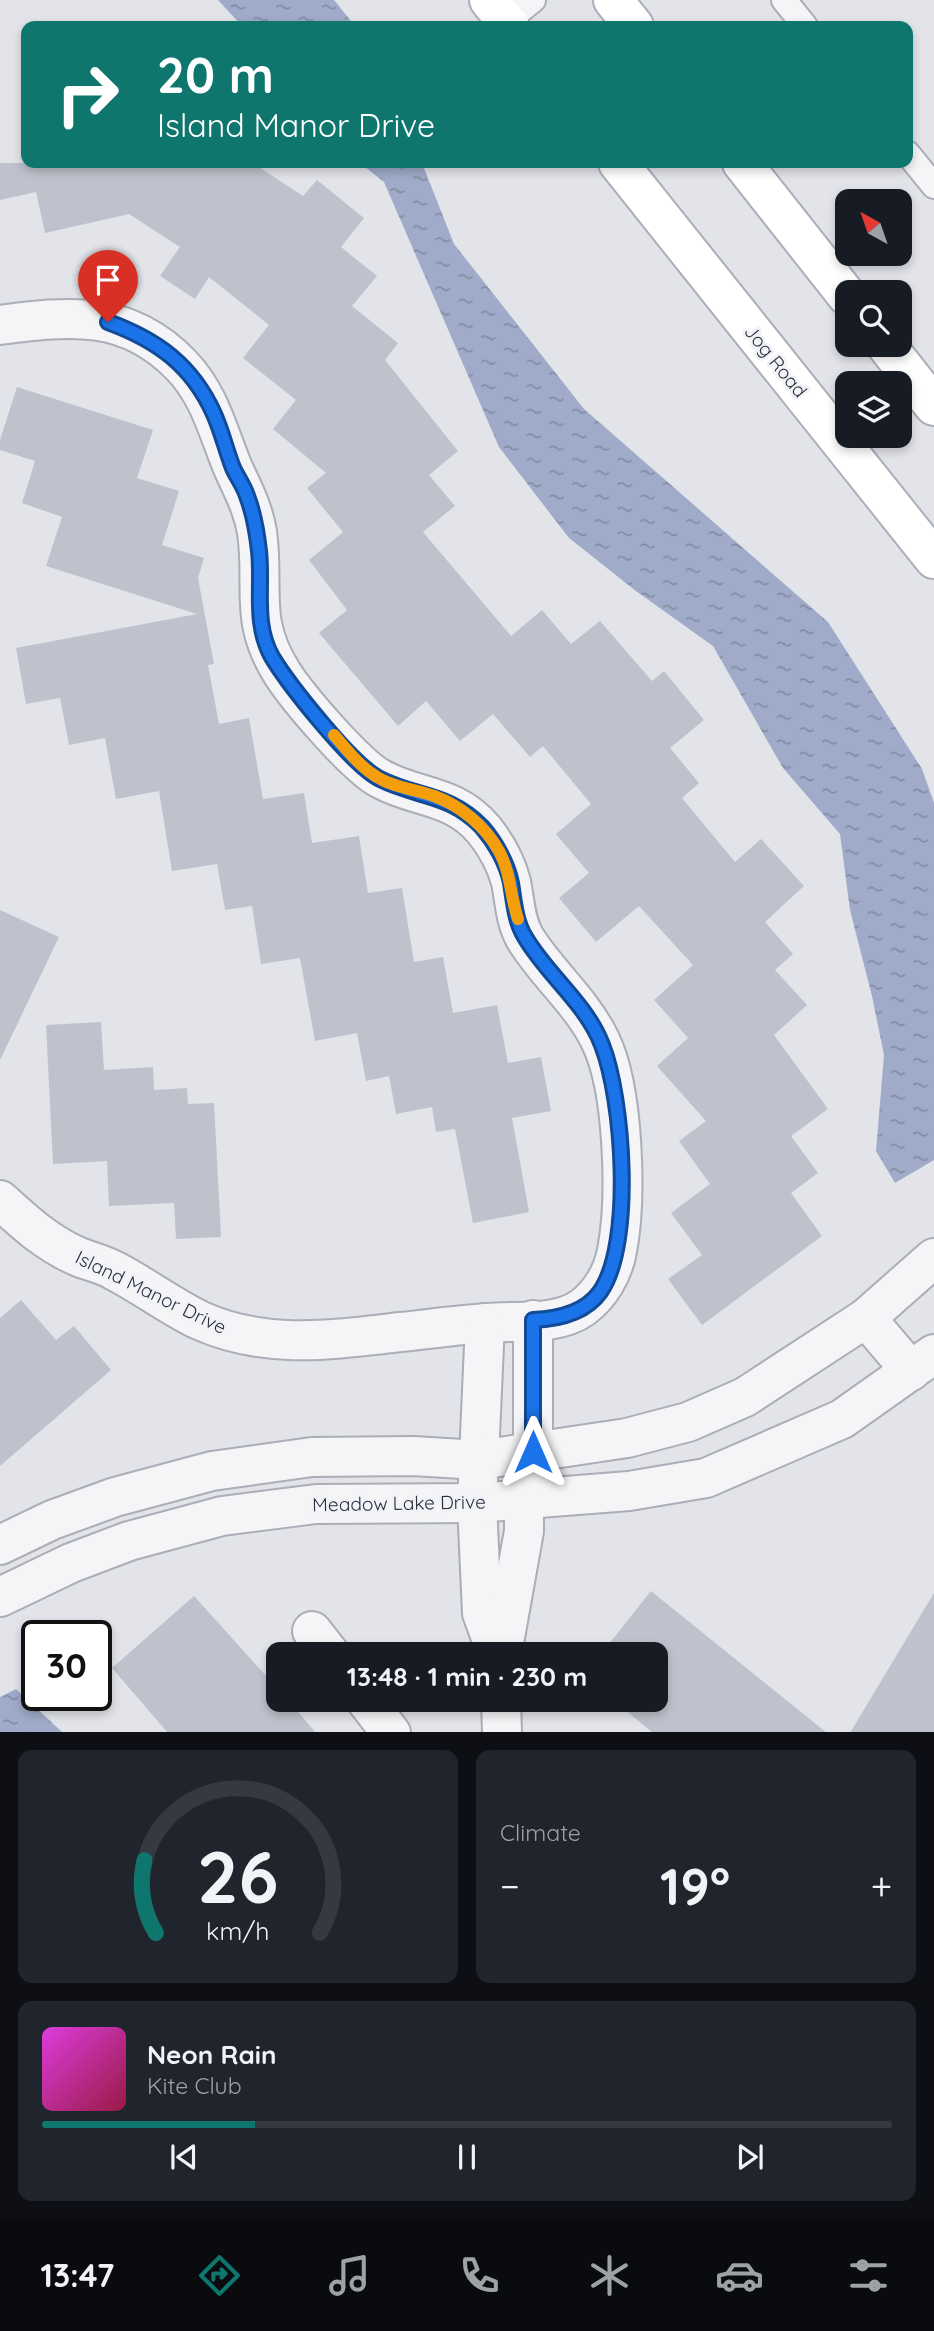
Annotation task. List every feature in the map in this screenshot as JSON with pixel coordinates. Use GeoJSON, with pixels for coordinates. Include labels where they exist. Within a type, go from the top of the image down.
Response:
{"type":"FeatureCollection","features":[{"type":"Feature","properties":{"kind":"main road"},"geometry":{"type":"LineString","coordinates":[[613,0],[630,21]]}},
{"type":"Feature","properties":{"kind":"main road","name":"Jog Road"},"geometry":{"type":"LineString","coordinates":[[622,168],[934,559]]}},
{"type":"Feature","properties":{"kind":"main road"},"geometry":{"type":"LineString","coordinates":[[746,168],[835,281]]}},
{"type":"Feature","properties":{"kind":"main road"},"geometry":{"type":"LineString","coordinates":[[897,357],[929,390]]}},
{"type":"Feature","properties":{"kind":"street","name":"Island Manor Drive"},"geometry":{"type":"LineString","coordinates":[[0,325],[48,318],[80,317],[108,322],[135,332],[160,346],[182,366],[200,388],[214,414],[247,496],[256,526],[260,557],[260,623],[270,653],[286,679],[355,759],[377,778],[433,796],[460,809],[482,828],[499,852],[510,879],[514,908],[524,936],[582,1010],[601,1042],[611,1072],[620,1135],[622,1176],[617,1254],[600,1292],[578,1311],[549,1320],[485,1323],[325,1341],[293,1342],[233,1332],[177,1308],[106,1265],[79,1257],[51,1243],[24,1223],[0,1200]]}},
{"type":"Feature","properties":{"kind":"street"},"geometry":{"type":"LineString","coordinates":[[0,1545],[52,1520],[115,1497],[212,1471],[312,1457],[413,1455],[479,1460],[627,1438],[688,1422],[745,1397],[866,1318],[934,1258]]}},
{"type":"Feature","properties":{"kind":"street","name":"Meadow Lake Drive"},"geometry":{"type":"LineString","coordinates":[[0,1597],[71,1563],[129,1541],[222,1516],[316,1504],[477,1503],[629,1491],[706,1478],[842,1419],[923,1363],[866,1318]]}},
{"type":"Feature","properties":{"kind":"street"},"geometry":{"type":"LineString","coordinates":[[502,1642],[524,1531],[524,1499],[533,1452],[533,1320]]}},
{"type":"Feature","properties":{"kind":"street"},"geometry":{"type":"LineString","coordinates":[[485,1323],[477,1503],[482,1613],[495,1642]]}},
{"type":"Feature","properties":{"kind":"street"},"geometry":{"type":"LineString","coordinates":[[375,1712],[391,1732]]}},
{"type":"Feature","properties":{"kind":"street"},"geometry":{"type":"LineString","coordinates":[[501,1712],[502,1732]]}},
{"type":"Feature","properties":{"kind":"lane"},"geometry":{"type":"LineString","coordinates":[[784,0],[802,21]]}},
{"type":"Feature","properties":{"kind":"lane"},"geometry":{"type":"LineString","coordinates":[[913,160],[934,186]]}},
{"type":"Feature","properties":{"kind":"water"},"geometry":{"type":"Polygon","coordinates":[[[218,0],[334,0],[351,21],[237,21],[218,0]]]}},
{"type":"Feature","properties":{"kind":"water"},"geometry":{"type":"Polygon","coordinates":[[[366,168],[424,168],[454,244],[584,409],[828,622],[922,769],[934,803],[934,1160],[895,1183],[876,1151],[884,1055],[850,910],[840,834],[783,768],[713,646],[636,591],[569,538],[499,447],[384,182],[366,168]]]}},
{"type":"Feature","properties":{"kind":"water"},"geometry":{"type":"Polygon","coordinates":[[[16,1689],[21,1694],[21,1711],[40,1711],[62,1732],[0,1732],[0,1697],[16,1689]]]}},
{"type":"Feature","properties":{"kind":"building"},"geometry":{"type":"Polygon","coordinates":[[[0,163],[21,163],[21,168],[261,168],[303,196],[317,180],[364,218],[341,247],[377,276],[352,306],[398,343],[385,360],[458,451],[429,475],[455,506],[423,532],[511,636],[542,610],[571,644],[600,621],[652,681],[664,671],[704,720],[670,748],[699,783],[682,798],[735,862],[761,839],[804,886],[765,922],[793,954],[775,970],[807,1005],[774,1035],[828,1109],[791,1136],[818,1173],[791,1193],[822,1236],[702,1325],[668,1279],[702,1255],[671,1213],[710,1184],[679,1141],[706,1121],[657,1066],[688,1038],[654,1000],[693,965],[639,906],[596,942],[559,898],[589,873],[556,834],[591,804],[543,746],[530,757],[493,714],[460,741],[426,701],[398,726],[319,633],[347,610],[309,560],[343,532],[307,488],[326,473],[273,429],[296,400],[243,358],[269,325],[209,277],[195,299],[160,276],[180,247],[129,214],[45,233],[36,192],[0,200],[0,163]]]}},
{"type":"Feature","properties":{"kind":"building"},"geometry":{"type":"Polygon","coordinates":[[[17,387],[153,430],[137,478],[179,491],[162,545],[204,558],[198,578],[214,664],[208,665],[219,724],[249,718],[263,799],[304,793],[312,843],[359,836],[368,893],[402,888],[414,962],[443,957],[453,1013],[497,1005],[508,1063],[541,1057],[551,1111],[512,1118],[529,1212],[473,1223],[455,1129],[436,1132],[432,1107],[396,1114],[389,1076],[366,1081],[357,1033],[315,1041],[300,958],[261,964],[252,906],[225,910],[217,864],[172,871],[159,791],[116,799],[105,738],[69,745],[60,698],[26,704],[16,648],[197,614],[46,566],[62,517],[22,503],[35,461],[0,450],[0,440],[17,387]]]}},
{"type":"Feature","properties":{"kind":"building"},"geometry":{"type":"Polygon","coordinates":[[[0,910],[59,937],[0,1060],[0,910]]]}},
{"type":"Feature","properties":{"kind":"building"},"geometry":{"type":"Polygon","coordinates":[[[101,1022],[104,1070],[153,1067],[154,1090],[187,1088],[188,1104],[214,1103],[221,1237],[176,1239],[174,1203],[109,1206],[107,1161],[53,1164],[46,1025],[101,1022]]]}},
{"type":"Feature","properties":{"kind":"building"},"geometry":{"type":"Polygon","coordinates":[[[21,1300],[56,1340],[74,1326],[111,1370],[0,1466],[0,1318],[21,1300]]]}},
{"type":"Feature","properties":{"kind":"building"},"geometry":{"type":"Polygon","coordinates":[[[651,1591],[826,1732],[652,1732],[628,1712],[668,1712],[668,1642],[611,1642],[651,1591]]]}},
{"type":"Feature","properties":{"kind":"building"},"geometry":{"type":"Polygon","coordinates":[[[934,1593],[934,1732],[851,1732],[934,1593]]]}},
{"type":"Feature","properties":{"kind":"building"},"geometry":{"type":"Polygon","coordinates":[[[194,1596],[266,1676],[266,1712],[298,1712],[315,1732],[167,1732],[112,1668],[194,1596]]]}},
{"type":"Feature","properties":{"kind":"slow traffic"},"geometry":{"type":"LineString","coordinates":[[334,735],[355,759],[377,778],[433,796],[460,809],[482,828],[499,852],[510,879],[518,919]]}},
{"type":"Feature","properties":{"kind":"route"},"geometry":{"type":"LineString","coordinates":[[108,322],[135,332],[160,346],[182,366],[200,388],[214,414],[247,496],[256,526],[260,557],[260,623],[270,653],[286,679],[355,759],[377,778],[433,796],[460,809],[482,828],[499,852],[510,879],[514,908],[524,936],[582,1010],[601,1042],[618,1107],[622,1176],[617,1254],[600,1292],[578,1311],[549,1320],[533,1320],[533,1452]]}}]}
